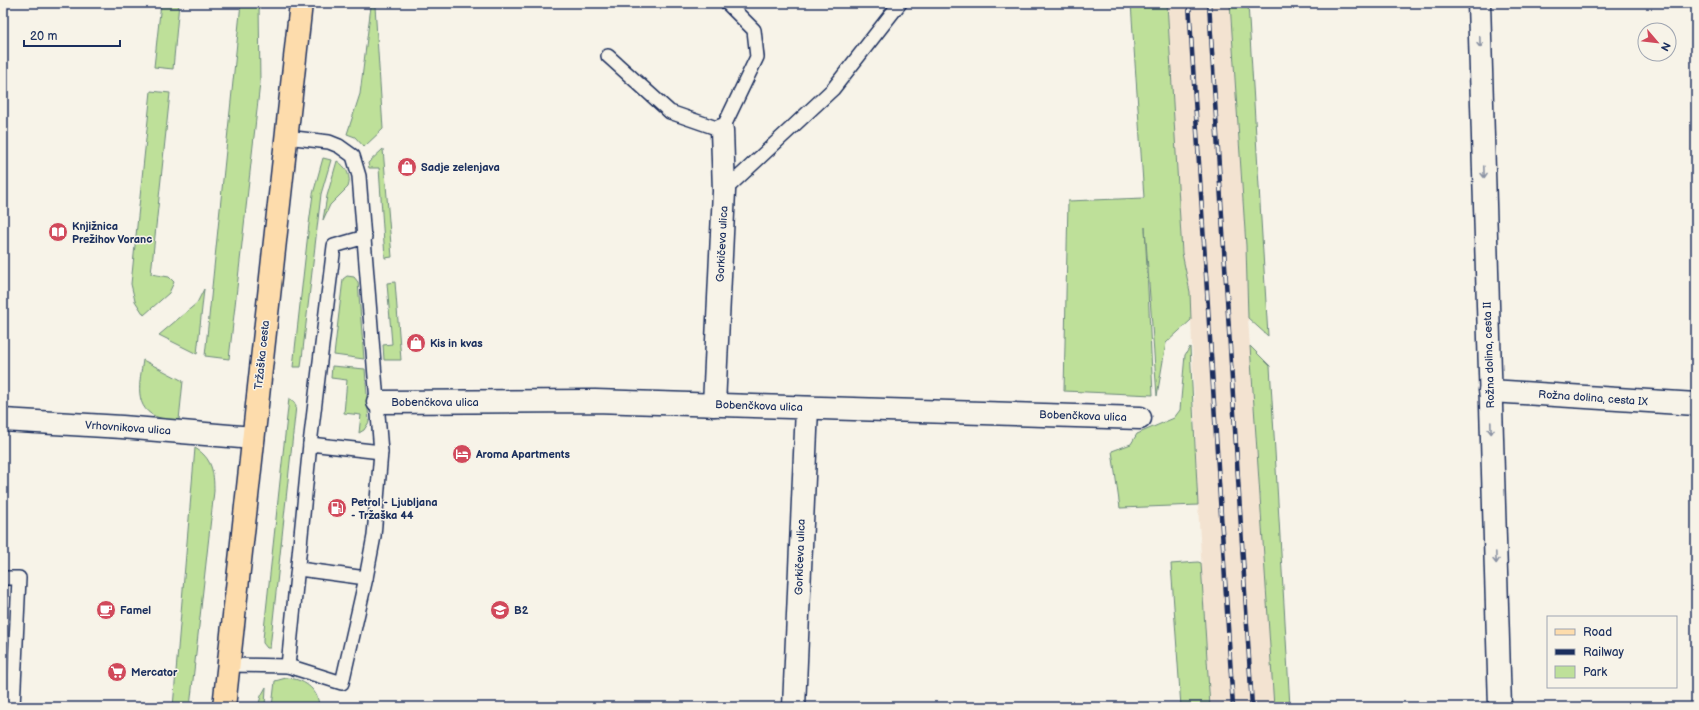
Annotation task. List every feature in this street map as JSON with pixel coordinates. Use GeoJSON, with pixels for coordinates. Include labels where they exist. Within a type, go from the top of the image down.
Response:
{"type":"FeatureCollection","features":[{"type":"Feature","properties":{"kind":"main road","name":"Tržaška cesta"},"geometry":{"type":"LineString","coordinates":[[224,707],[252,438],[301,3]]}},
{"type":"Feature","properties":{"kind":"street","name":"Rožna dolina, cesta II"},"geometry":{"type":"LineString","coordinates":[[1479,3],[1500,707]]}},
{"type":"Feature","properties":{"kind":"street","name":"Gorkičeva ulica"},"geometry":{"type":"LineString","coordinates":[[714,405],[724,191],[722,130]]}},
{"type":"Feature","properties":{"kind":"street","name":"Rožna dolina, cesta IX"},"geometry":{"type":"LineString","coordinates":[[1490,391],[1696,404]]}},
{"type":"Feature","properties":{"kind":"street","name":"Bobenčkova ulica"},"geometry":{"type":"LineString","coordinates":[[378,402],[595,401],[1140,418]]}},
{"type":"Feature","properties":{"kind":"street","name":"Gorkičeva ulica"},"geometry":{"type":"LineString","coordinates":[[794,707],[807,408]]}},
{"type":"Feature","properties":{"kind":"street","name":"Vrhovnikova ulica"},"geometry":{"type":"LineString","coordinates":[[3,420],[122,427],[252,438]]}},
{"type":"Feature","properties":{"kind":"lane"},"geometry":{"type":"LineString","coordinates":[[608,56],[670,112],[722,130],[757,57],[754,30],[727,3]]}},
{"type":"Feature","properties":{"kind":"lane"},"geometry":{"type":"LineString","coordinates":[[724,191],[833,89],[900,3]]}},
{"type":"Feature","properties":{"kind":"lane"},"geometry":{"type":"LineString","coordinates":[[228,665],[288,666],[342,683],[374,536],[381,452],[359,176],[353,156],[339,146],[329,142],[286,137]]}},
{"type":"Feature","properties":{"kind":"lane"},"geometry":{"type":"LineString","coordinates":[[288,666],[299,568],[310,444],[334,246],[365,237]]}},
{"type":"Feature","properties":{"kind":"lane"},"geometry":{"type":"LineString","coordinates":[[310,444],[381,452]]}},
{"type":"Feature","properties":{"kind":"lane"},"geometry":{"type":"LineString","coordinates":[[299,568],[366,578]]}},
{"type":"Feature","properties":{"kind":"lane"},"geometry":{"type":"LineString","coordinates":[[3,578],[19,578],[13,707]]}},
{"type":"Feature","properties":{"kind":"shaded area"},"geometry":{"type":"Polygon","coordinates":[[[1167,3],[1230,3],[1246,246],[1248,318],[1274,707],[1210,707],[1198,505],[1190,292],[1182,253],[1167,3]]]}},
{"type":"Feature","properties":{"kind":"green space"},"geometry":{"type":"Polygon","coordinates":[[[161,3],[179,3],[173,69],[154,67],[161,3]]]}},
{"type":"Feature","properties":{"kind":"green space"},"geometry":{"type":"Polygon","coordinates":[[[241,3],[259,3],[260,83],[229,359],[205,356],[241,3]]]}},
{"type":"Feature","properties":{"kind":"green space"},"geometry":{"type":"Polygon","coordinates":[[[1131,3],[1167,3],[1182,253],[1190,292],[1191,320],[1166,343],[1157,396],[1145,227],[1153,395],[1064,391],[1068,201],[1144,198],[1131,3]]]}},
{"type":"Feature","properties":{"kind":"green space"},"geometry":{"type":"Polygon","coordinates":[[[1230,3],[1248,3],[1268,336],[1248,318],[1246,246],[1230,3]]]}},
{"type":"Feature","properties":{"kind":"green space"},"geometry":{"type":"Polygon","coordinates":[[[371,6],[375,6],[383,129],[364,147],[355,137],[347,134],[360,94],[371,6]]]}},
{"type":"Feature","properties":{"kind":"green space"},"geometry":{"type":"Polygon","coordinates":[[[151,91],[170,93],[151,274],[169,277],[174,282],[169,293],[144,315],[135,301],[131,284],[151,91]]]}},
{"type":"Feature","properties":{"kind":"green space"},"geometry":{"type":"Polygon","coordinates":[[[383,149],[392,257],[385,258],[379,168],[369,168],[368,163],[383,149]]]}},
{"type":"Feature","properties":{"kind":"green space"},"geometry":{"type":"Polygon","coordinates":[[[323,158],[331,160],[321,194],[301,367],[293,367],[313,194],[323,158]]]}},
{"type":"Feature","properties":{"kind":"green space"},"geometry":{"type":"Polygon","coordinates":[[[337,161],[347,172],[349,176],[349,183],[348,187],[330,205],[323,220],[327,196],[337,161]]]}},
{"type":"Feature","properties":{"kind":"green space"},"geometry":{"type":"Polygon","coordinates":[[[347,276],[354,277],[358,282],[364,359],[334,355],[343,279],[347,276]]]}},
{"type":"Feature","properties":{"kind":"green space"},"geometry":{"type":"Polygon","coordinates":[[[395,282],[401,360],[384,360],[383,345],[392,344],[387,283],[395,282]]]}},
{"type":"Feature","properties":{"kind":"green space"},"geometry":{"type":"Polygon","coordinates":[[[204,289],[197,354],[159,335],[197,303],[204,289]]]}},
{"type":"Feature","properties":{"kind":"green space"},"geometry":{"type":"Polygon","coordinates":[[[1250,346],[1270,366],[1290,707],[1274,707],[1250,346]]]}},
{"type":"Feature","properties":{"kind":"green space"},"geometry":{"type":"Polygon","coordinates":[[[1190,347],[1198,505],[1120,508],[1112,451],[1131,444],[1137,434],[1174,418],[1180,410],[1185,355],[1190,347]]]}},
{"type":"Feature","properties":{"kind":"green space"},"geometry":{"type":"Polygon","coordinates":[[[143,360],[183,381],[179,420],[167,420],[160,418],[151,414],[145,409],[140,394],[140,377],[143,360]]]}},
{"type":"Feature","properties":{"kind":"green space"},"geometry":{"type":"Polygon","coordinates":[[[332,366],[365,369],[369,422],[364,430],[359,433],[361,415],[344,413],[347,380],[331,378],[332,366]]]}},
{"type":"Feature","properties":{"kind":"green space"},"geometry":{"type":"Polygon","coordinates":[[[289,398],[296,406],[270,648],[267,648],[263,643],[263,639],[289,398]]]}},
{"type":"Feature","properties":{"kind":"green space"},"geometry":{"type":"Polygon","coordinates":[[[195,448],[205,456],[211,466],[214,491],[190,707],[173,707],[195,448]]]}},
{"type":"Feature","properties":{"kind":"green space"},"geometry":{"type":"Polygon","coordinates":[[[1201,563],[1210,707],[1181,707],[1171,564],[1201,563]]]}},
{"type":"Feature","properties":{"kind":"green space"},"geometry":{"type":"Polygon","coordinates":[[[286,678],[303,682],[313,690],[319,707],[272,707],[275,681],[286,678]]]}},
{"type":"Feature","properties":{"kind":"green space"},"geometry":{"type":"Polygon","coordinates":[[[266,687],[265,707],[258,707],[261,696],[266,687]]]}},
{"type":"Feature","properties":{"kind":"railway"},"geometry":{"type":"LineString","coordinates":[[1189,3],[1233,707]]}},
{"type":"Feature","properties":{"kind":"railway"},"geometry":{"type":"LineString","coordinates":[[1209,3],[1252,707]]}},
{"type":"Feature","properties":{"kind":"place","name":"Sadje zelenjava"},"geometry":{"type":"Point","coordinates":[407,167]}},
{"type":"Feature","properties":{"kind":"place","name":"Knjižnica Prežihov Voranc"},"geometry":{"type":"Point","coordinates":[58,232]}},
{"type":"Feature","properties":{"kind":"place","name":"Kis in kvas"},"geometry":{"type":"Point","coordinates":[416,343]}},
{"type":"Feature","properties":{"kind":"place","name":"Aroma Apartments"},"geometry":{"type":"Point","coordinates":[462,454]}},
{"type":"Feature","properties":{"kind":"place","name":"Petrol - Ljubljana - Tržaška 44"},"geometry":{"type":"Point","coordinates":[337,508]}},
{"type":"Feature","properties":{"kind":"place","name":"Famel"},"geometry":{"type":"Point","coordinates":[106,610]}},
{"type":"Feature","properties":{"kind":"place","name":"B2"},"geometry":{"type":"Point","coordinates":[500,610]}},
{"type":"Feature","properties":{"kind":"place","name":"Mercator"},"geometry":{"type":"Point","coordinates":[117,672]}}]}
